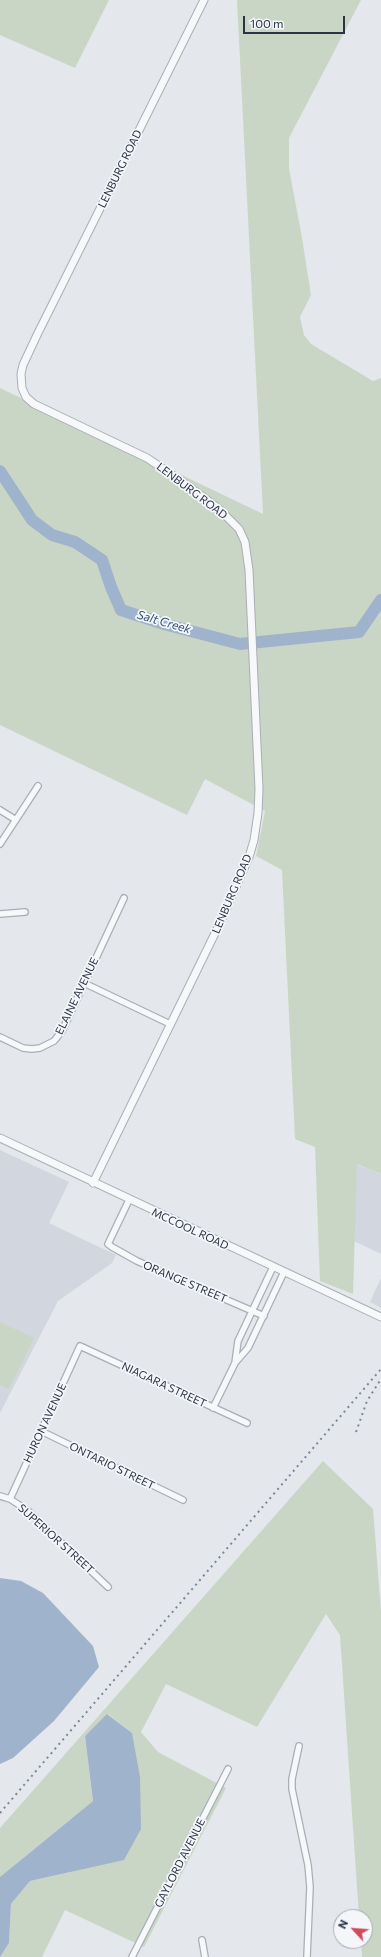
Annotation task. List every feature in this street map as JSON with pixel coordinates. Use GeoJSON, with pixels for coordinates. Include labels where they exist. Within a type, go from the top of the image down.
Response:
{"type":"FeatureCollection","features":[{"type":"Feature","properties":{"kind":"street","name":"LENBURG ROAD"},"geometry":{"type":"LineString","coordinates":[[92,1183],[221,922],[249,857],[254,840],[258,813],[259,789],[247,551],[243,536],[235,524],[218,508],[158,465],[135,452],[38,407],[26,397],[21,384],[22,369],[27,356],[204,0]]}},
{"type":"Feature","properties":{"kind":"street"},"geometry":{"type":"LineString","coordinates":[[0,844],[38,786]]}},
{"type":"Feature","properties":{"kind":"street"},"geometry":{"type":"LineString","coordinates":[[0,810],[16,820]]}},
{"type":"Feature","properties":{"kind":"street","name":"ELAINE AVENUE"},"geometry":{"type":"LineString","coordinates":[[0,1037],[23,1048],[40,1048],[47,1046],[54,1041],[62,1030],[124,898]]}},
{"type":"Feature","properties":{"kind":"street"},"geometry":{"type":"LineString","coordinates":[[0,914],[25,912]]}},
{"type":"Feature","properties":{"kind":"street"},"geometry":{"type":"LineString","coordinates":[[84,984],[170,1024]]}},
{"type":"Feature","properties":{"kind":"street","name":"MCCOOL ROAD"},"geometry":{"type":"LineString","coordinates":[[0,1138],[92,1183],[381,1317]]}},
{"type":"Feature","properties":{"kind":"street","name":"ORANGE STREET"},"geometry":{"type":"LineString","coordinates":[[129,1200],[108,1244],[119,1252],[137,1261],[264,1316]]}},
{"type":"Feature","properties":{"kind":"street"},"geometry":{"type":"LineString","coordinates":[[235,1363],[238,1341],[273,1267]]}},
{"type":"Feature","properties":{"kind":"street"},"geometry":{"type":"LineString","coordinates":[[213,1408],[235,1363],[248,1348],[284,1272]]}},
{"type":"Feature","properties":{"kind":"street","name":"NIAGARA STREET"},"geometry":{"type":"LineString","coordinates":[[80,1346],[247,1423]]}},
{"type":"Feature","properties":{"kind":"street","name":"HURON AVENUE"},"geometry":{"type":"LineString","coordinates":[[10,1499],[80,1346]]}},
{"type":"Feature","properties":{"kind":"street","name":"ONTARIO STREET"},"geometry":{"type":"LineString","coordinates":[[41,1431],[183,1500]]}},
{"type":"Feature","properties":{"kind":"street","name":"SUPERIOR STREET"},"geometry":{"type":"LineString","coordinates":[[0,1496],[10,1499],[27,1510],[108,1587]]}},
{"type":"Feature","properties":{"kind":"street"},"geometry":{"type":"LineString","coordinates":[[298,1746],[292,1779],[292,1789],[308,1864],[310,1886],[307,1957]]}},
{"type":"Feature","properties":{"kind":"street","name":"GAYLORD AVENUE"},"geometry":{"type":"LineString","coordinates":[[132,1957],[228,1770]]}},
{"type":"Feature","properties":{"kind":"street"},"geometry":{"type":"LineString","coordinates":[[202,1940],[205,1957]]}},
{"type":"Feature","properties":{"kind":"shaded area"},"geometry":{"type":"Polygon","coordinates":[[[0,1150],[69,1182],[49,1223],[116,1255],[112,1263],[58,1301],[0,1413],[0,1150]]]}},
{"type":"Feature","properties":{"kind":"shaded area"},"geometry":{"type":"Polygon","coordinates":[[[356,1164],[381,1174],[381,1254],[354,1241],[356,1164]]]}},
{"type":"Feature","properties":{"kind":"shaded area"},"geometry":{"type":"Polygon","coordinates":[[[381,1278],[381,1308],[370,1302],[381,1278]]]}},
{"type":"Feature","properties":{"kind":"green space"},"geometry":{"type":"Polygon","coordinates":[[[0,0],[109,0],[75,68],[0,35],[0,0]]]}},
{"type":"Feature","properties":{"kind":"green space"},"geometry":{"type":"Polygon","coordinates":[[[237,0],[361,0],[289,138],[289,169],[311,295],[300,317],[304,335],[311,344],[373,381],[381,378],[381,1174],[357,1164],[353,1294],[320,1281],[315,1147],[295,1139],[282,870],[256,856],[265,811],[205,779],[187,815],[0,725],[0,388],[263,514],[237,0]]]}},
{"type":"Feature","properties":{"kind":"green space"},"geometry":{"type":"Polygon","coordinates":[[[0,1322],[34,1338],[9,1389],[0,1385],[0,1322]]]}},
{"type":"Feature","properties":{"kind":"green space"},"geometry":{"type":"Polygon","coordinates":[[[323,1461],[373,1509],[381,1611],[381,1957],[362,1957],[362,1949],[373,1949],[373,1909],[358,1909],[340,1635],[326,1614],[257,1727],[166,1684],[141,1732],[158,1752],[226,1788],[144,1947],[65,1910],[42,1957],[0,1957],[9,1943],[11,1904],[30,1881],[71,1872],[132,1733],[108,1714],[85,1736],[93,1801],[0,1877],[0,1828],[323,1461]]]}},
{"type":"Feature","properties":{"kind":"water"},"geometry":{"type":"Polygon","coordinates":[[[0,1578],[21,1581],[43,1593],[93,1646],[99,1667],[54,1721],[13,1758],[0,1764],[0,1578]]]}},
{"type":"Feature","properties":{"kind":"water"},"geometry":{"type":"Polygon","coordinates":[[[107,1714],[132,1733],[140,1777],[141,1829],[124,1860],[30,1881],[11,1904],[9,1943],[0,1957],[0,1877],[93,1801],[85,1736],[107,1714]]]}},
{"type":"Feature","properties":{"kind":"waterway","name":"Salt Creek"},"geometry":{"type":"LineString","coordinates":[[0,471],[32,520],[52,535],[75,542],[102,560],[121,610],[164,624],[240,644],[359,632],[381,600]]}},
{"type":"Feature","properties":{"kind":"railway"},"geometry":{"type":"LineString","coordinates":[[0,1813],[381,1369]]}},
{"type":"Feature","properties":{"kind":"railway"},"geometry":{"type":"LineString","coordinates":[[356,1432],[367,1401],[381,1379]]}}]}
